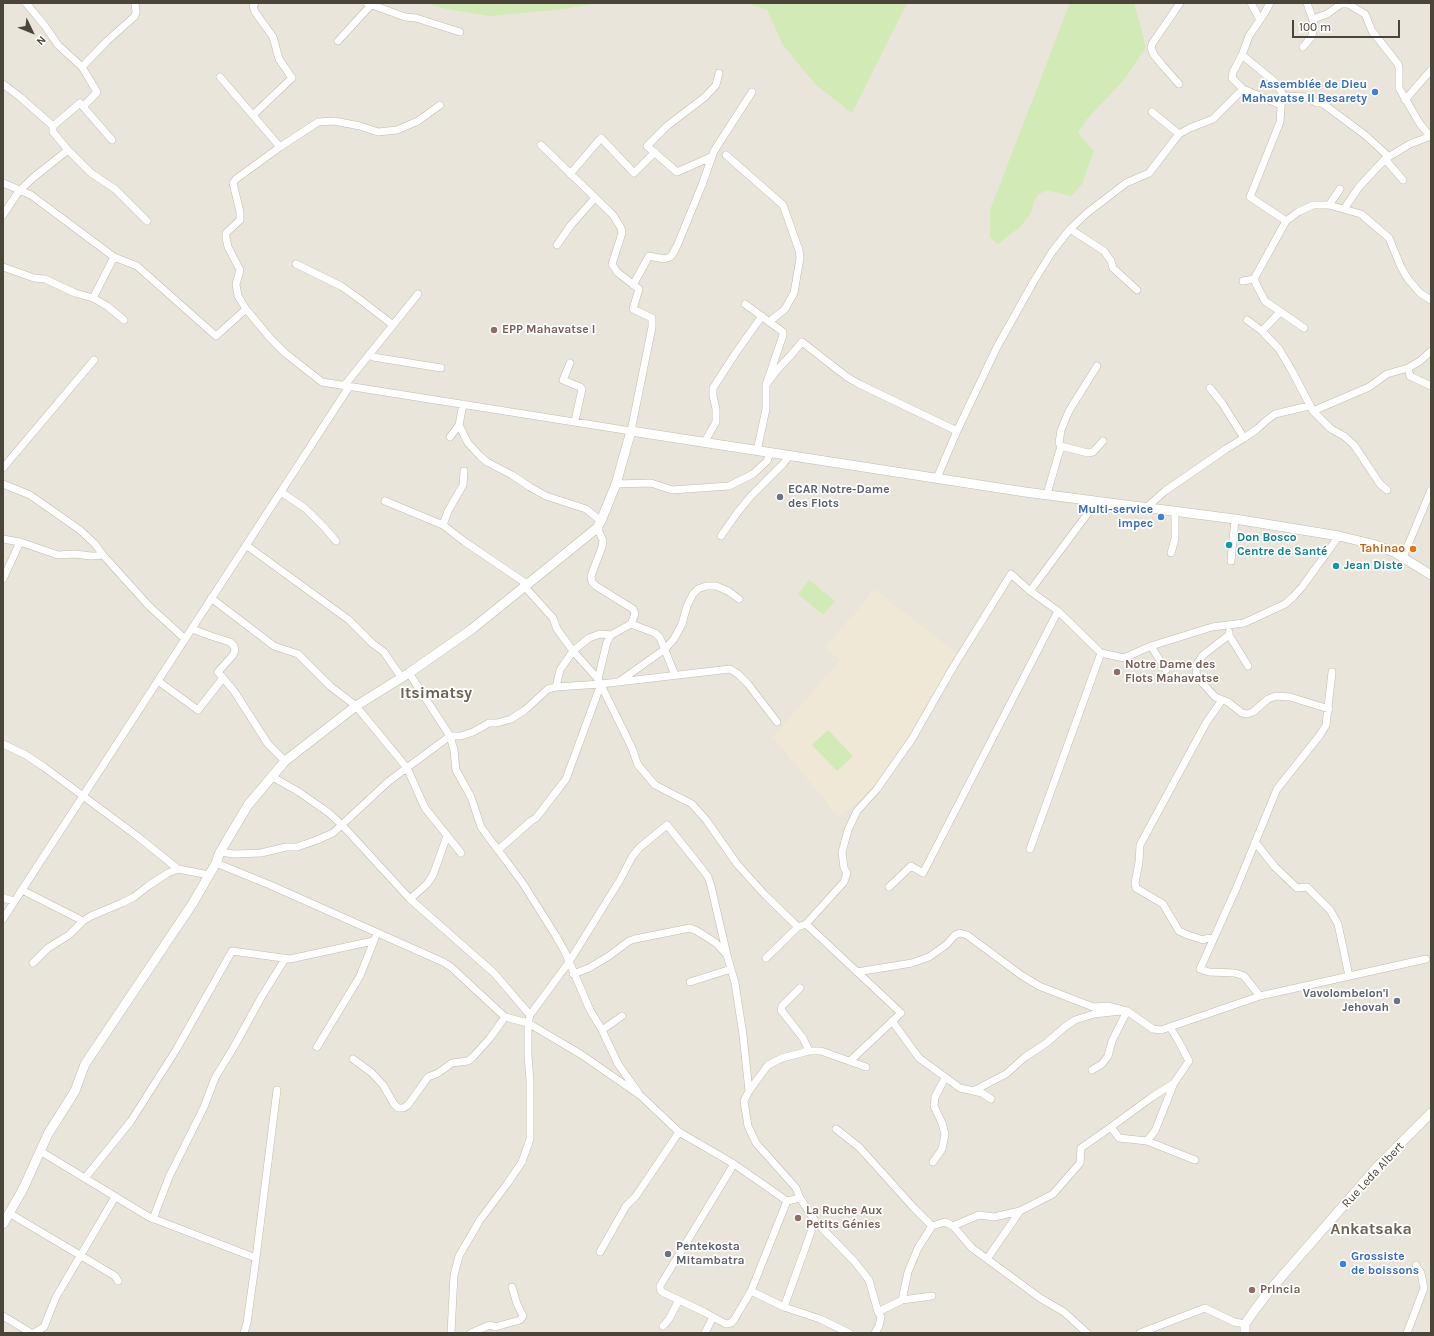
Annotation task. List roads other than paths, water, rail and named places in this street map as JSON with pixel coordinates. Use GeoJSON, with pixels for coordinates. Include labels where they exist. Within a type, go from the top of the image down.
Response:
{"type":"FeatureCollection","features":[{"type":"Feature","properties":{"kind":"street"},"geometry":{"type":"LineString","coordinates":[[26,3],[58,44],[82,67],[97,92],[83,107]]}},
{"type":"Feature","properties":{"kind":"street"},"geometry":{"type":"LineString","coordinates":[[82,67],[107,41],[135,16],[136,3]]}},
{"type":"Feature","properties":{"kind":"street"},"geometry":{"type":"LineString","coordinates":[[252,115],[292,78],[280,59],[273,37],[255,12],[253,6],[255,3]]}},
{"type":"Feature","properties":{"kind":"street"},"geometry":{"type":"LineString","coordinates":[[1179,84],[1154,55],[1151,48],[1152,44],[1180,3]]}},
{"type":"Feature","properties":{"kind":"street"},"geometry":{"type":"LineString","coordinates":[[1251,3],[1260,20]]}},
{"type":"Feature","properties":{"kind":"street"},"geometry":{"type":"LineString","coordinates":[[1270,3],[1249,36],[1242,55],[1233,72],[1232,78],[1243,89],[1281,105]]}},
{"type":"Feature","properties":{"kind":"street"},"geometry":{"type":"LineString","coordinates":[[1303,47],[1312,36],[1314,23],[1307,3]]}},
{"type":"Feature","properties":{"kind":"street"},"geometry":{"type":"LineString","coordinates":[[338,41],[369,4],[405,18],[416,18],[460,32]]}},
{"type":"Feature","properties":{"kind":"street"},"geometry":{"type":"LineString","coordinates":[[1313,19],[1327,14],[1341,4],[1348,4],[1365,14],[1372,31],[1398,64],[1398,88],[1420,124],[1430,136],[1410,144],[1387,158],[1359,187],[1344,209]]}},
{"type":"Feature","properties":{"kind":"street"},"geometry":{"type":"LineString","coordinates":[[1242,55],[1275,82],[1282,93],[1280,122],[1250,197],[1286,221]]}},
{"type":"Feature","properties":{"kind":"street"},"geometry":{"type":"LineString","coordinates":[[1405,100],[1431,70]]}},
{"type":"Feature","properties":{"kind":"street"},"geometry":{"type":"LineString","coordinates":[[711,157],[677,172],[647,146],[667,126],[705,98],[716,84],[719,73]]}},
{"type":"Feature","properties":{"kind":"street"},"geometry":{"type":"LineString","coordinates":[[220,77],[280,147]]}},
{"type":"Feature","properties":{"kind":"street"},"geometry":{"type":"LineString","coordinates":[[3,84],[53,126],[53,132],[68,150],[91,173],[114,189],[147,221]]}},
{"type":"Feature","properties":{"kind":"street"},"geometry":{"type":"LineString","coordinates":[[937,478],[957,431],[997,347],[1034,281],[1052,252],[1070,229],[1087,213],[1126,183],[1148,174],[1179,134],[1213,119],[1243,89]]}},
{"type":"Feature","properties":{"kind":"street"},"geometry":{"type":"LineString","coordinates":[[634,285],[649,256],[664,259],[670,258],[672,255],[702,185],[711,157],[752,92]]}},
{"type":"Feature","properties":{"kind":"street"},"geometry":{"type":"LineString","coordinates":[[1282,96],[1307,97],[1317,103],[1322,103],[1364,135],[1387,158],[1403,180]]}},
{"type":"Feature","properties":{"kind":"street"},"geometry":{"type":"LineString","coordinates":[[53,126],[80,103],[112,140]]}},
{"type":"Feature","properties":{"kind":"street"},"geometry":{"type":"LineString","coordinates":[[440,105],[418,121],[397,130],[378,132],[360,126],[334,121],[318,122],[280,147],[236,179],[233,183],[240,212],[240,220],[226,233],[226,238],[228,247],[240,270],[236,284],[238,296],[246,309],[280,348],[322,382],[789,456],[1175,512],[1235,518],[1339,536],[1372,544],[1394,552],[1431,575]]}},
{"type":"Feature","properties":{"kind":"street"},"geometry":{"type":"LineString","coordinates":[[1152,112],[1179,134]]}},
{"type":"Feature","properties":{"kind":"street"},"geometry":{"type":"LineString","coordinates":[[570,174],[601,138],[634,173],[655,152]]}},
{"type":"Feature","properties":{"kind":"street"},"geometry":{"type":"LineString","coordinates":[[3,1224],[23,1189],[48,1134],[75,1091],[85,1064],[193,903],[216,863],[220,852],[248,805],[272,776],[285,761],[356,706],[405,675],[472,629],[599,525],[616,484],[631,431],[652,318],[633,309],[639,289],[617,272],[612,264],[622,233],[621,228],[613,215],[540,145]]}},
{"type":"Feature","properties":{"kind":"street"},"geometry":{"type":"LineString","coordinates":[[3,215],[19,191],[68,150]]}},
{"type":"Feature","properties":{"kind":"street"},"geometry":{"type":"LineString","coordinates":[[726,155],[783,205],[799,250],[800,258],[794,293],[785,309],[769,322]]}},
{"type":"Feature","properties":{"kind":"street"},"geometry":{"type":"LineString","coordinates":[[3,183],[31,195],[114,257],[137,266],[216,336],[246,309]]}},
{"type":"Feature","properties":{"kind":"street"},"geometry":{"type":"LineString","coordinates":[[1329,205],[1340,189]]}},
{"type":"Feature","properties":{"kind":"street"},"geometry":{"type":"LineString","coordinates":[[557,245],[595,198]]}},
{"type":"Feature","properties":{"kind":"street"},"geometry":{"type":"LineString","coordinates":[[1254,279],[1286,221],[1298,212],[1313,206],[1329,205],[1361,214],[1389,238],[1401,267],[1408,279],[1420,293],[1431,300]]}},
{"type":"Feature","properties":{"kind":"street"},"geometry":{"type":"LineString","coordinates":[[1070,229],[1104,251],[1113,268],[1137,290]]}},
{"type":"Feature","properties":{"kind":"street"},"geometry":{"type":"LineString","coordinates":[[93,298],[114,257]]}},
{"type":"Feature","properties":{"kind":"street"},"geometry":{"type":"LineString","coordinates":[[296,264],[341,286],[392,325]]}},
{"type":"Feature","properties":{"kind":"street"},"geometry":{"type":"LineString","coordinates":[[3,267],[34,278],[45,280],[75,293],[93,298],[107,306],[124,320]]}},
{"type":"Feature","properties":{"kind":"street"},"geometry":{"type":"LineString","coordinates":[[1243,281],[1254,279]]}},
{"type":"Feature","properties":{"kind":"street"},"geometry":{"type":"LineString","coordinates":[[1254,279],[1265,301],[1304,328]]}},
{"type":"Feature","properties":{"kind":"street"},"geometry":{"type":"LineString","coordinates":[[3,919],[281,492],[346,387],[369,354],[418,294]]}},
{"type":"Feature","properties":{"kind":"street"},"geometry":{"type":"LineString","coordinates":[[745,304],[783,332],[766,385],[766,409],[757,451]]}},
{"type":"Feature","properties":{"kind":"street"},"geometry":{"type":"LineString","coordinates":[[1262,330],[1280,312]]}},
{"type":"Feature","properties":{"kind":"street"},"geometry":{"type":"LineString","coordinates":[[704,443],[716,422],[713,388],[762,316]]}},
{"type":"Feature","properties":{"kind":"street"},"geometry":{"type":"LineString","coordinates":[[1247,320],[1262,330],[1278,349],[1292,371],[1311,409],[1331,428],[1344,436],[1354,445],[1380,484],[1387,490]]}},
{"type":"Feature","properties":{"kind":"street"},"geometry":{"type":"LineString","coordinates":[[766,385],[802,342],[847,377],[957,431]]}},
{"type":"Feature","properties":{"kind":"street"},"geometry":{"type":"LineString","coordinates":[[1147,507],[1165,491],[1257,429],[1266,420],[1276,414],[1311,409],[1369,387],[1387,374],[1408,368],[1431,351]]}},
{"type":"Feature","properties":{"kind":"street"},"geometry":{"type":"LineString","coordinates":[[369,354],[373,357],[441,368]]}},
{"type":"Feature","properties":{"kind":"street"},"geometry":{"type":"LineString","coordinates":[[3,468],[94,360]]}},
{"type":"Feature","properties":{"kind":"street"},"geometry":{"type":"LineString","coordinates":[[570,363],[563,380],[582,389],[575,421]]}},
{"type":"Feature","properties":{"kind":"street"},"geometry":{"type":"LineString","coordinates":[[1047,494],[1061,446],[1059,443],[1059,436],[1076,400],[1097,366]]}},
{"type":"Feature","properties":{"kind":"street"},"geometry":{"type":"LineString","coordinates":[[1408,368],[1410,376],[1431,386]]}},
{"type":"Feature","properties":{"kind":"street"},"geometry":{"type":"LineString","coordinates":[[1210,388],[1222,402],[1244,438]]}},
{"type":"Feature","properties":{"kind":"street"},"geometry":{"type":"LineString","coordinates":[[450,437],[459,425],[463,404]]}},
{"type":"Feature","properties":{"kind":"street"},"geometry":{"type":"LineString","coordinates":[[459,425],[468,443],[488,462],[512,474],[530,488],[546,496],[586,509],[599,525],[603,540],[592,576],[592,582],[633,609],[635,614],[631,624],[611,635],[607,642],[600,682],[566,779],[536,818],[498,850]]}},
{"type":"Feature","properties":{"kind":"street"},"geometry":{"type":"LineString","coordinates":[[1061,446],[1088,453],[1093,452],[1103,441]]}},
{"type":"Feature","properties":{"kind":"street"},"geometry":{"type":"LineString","coordinates":[[616,484],[651,483],[672,490],[729,486],[753,474],[767,461],[770,453]]}},
{"type":"Feature","properties":{"kind":"street"},"geometry":{"type":"LineString","coordinates":[[721,536],[751,496],[789,456]]}},
{"type":"Feature","properties":{"kind":"street"},"geometry":{"type":"LineString","coordinates":[[443,524],[463,485],[464,471]]}},
{"type":"Feature","properties":{"kind":"street"},"geometry":{"type":"LineString","coordinates":[[3,484],[30,495],[80,530],[95,544],[102,555],[149,606],[185,639]]}},
{"type":"Feature","properties":{"kind":"street"},"geometry":{"type":"LineString","coordinates":[[1403,557],[1431,490]]}},
{"type":"Feature","properties":{"kind":"street"},"geometry":{"type":"LineString","coordinates":[[281,492],[305,508],[336,541]]}},
{"type":"Feature","properties":{"kind":"street"},"geometry":{"type":"LineString","coordinates":[[385,501],[443,524],[465,542],[526,585],[553,618],[557,629],[573,651],[600,682],[632,748],[638,764],[644,773],[655,785],[692,804],[707,821],[737,864],[798,928]]}},
{"type":"Feature","properties":{"kind":"street"},"geometry":{"type":"LineString","coordinates":[[1030,591],[1097,501]]}},
{"type":"Feature","properties":{"kind":"street"},"geometry":{"type":"LineString","coordinates":[[1171,552],[1175,539],[1175,512]]}},
{"type":"Feature","properties":{"kind":"street"},"geometry":{"type":"LineString","coordinates":[[1231,561],[1235,518]]}},
{"type":"Feature","properties":{"kind":"street"},"geometry":{"type":"LineString","coordinates":[[766,958],[798,928],[806,924],[844,882],[847,873],[844,868],[842,852],[848,830],[856,811],[877,789],[912,739],[952,669],[1011,574],[1030,591],[1058,610],[1101,653],[1124,658],[1151,646],[1212,627],[1244,623],[1286,604],[1302,587],[1339,536]]}},
{"type":"Feature","properties":{"kind":"street"},"geometry":{"type":"LineString","coordinates":[[3,539],[20,542],[58,555],[102,555]]}},
{"type":"Feature","properties":{"kind":"street"},"geometry":{"type":"LineString","coordinates":[[3,579],[20,542]]}},
{"type":"Feature","properties":{"kind":"street"},"geometry":{"type":"LineString","coordinates":[[246,545],[345,616],[373,644],[384,652],[405,675],[450,736],[454,750],[456,770],[471,797],[482,827],[522,882],[556,936],[590,1010],[602,1030],[618,1064],[641,1096]]}},
{"type":"Feature","properties":{"kind":"street"},"geometry":{"type":"LineString","coordinates":[[618,682],[665,649],[674,639],[682,624],[687,606],[693,594],[698,589],[706,586],[716,586],[728,591],[739,599]]}},
{"type":"Feature","properties":{"kind":"street"},"geometry":{"type":"LineString","coordinates":[[211,598],[274,646],[298,654],[330,686],[356,706],[407,768],[425,808],[461,853]]}},
{"type":"Feature","properties":{"kind":"street"},"geometry":{"type":"LineString","coordinates":[[889,887],[911,866],[923,874],[1058,610]]}},
{"type":"Feature","properties":{"kind":"street"},"geometry":{"type":"LineString","coordinates":[[631,624],[655,633],[660,638],[675,675]]}},
{"type":"Feature","properties":{"kind":"street"},"geometry":{"type":"LineString","coordinates":[[1229,626],[1229,635],[1248,666]]}},
{"type":"Feature","properties":{"kind":"street"},"geometry":{"type":"LineString","coordinates":[[192,629],[230,642],[234,646],[235,650],[233,655],[218,672],[234,691],[268,744],[285,761]]}},
{"type":"Feature","properties":{"kind":"street"},"geometry":{"type":"LineString","coordinates":[[556,686],[560,670],[573,651],[589,638],[600,634],[611,635]]}},
{"type":"Feature","properties":{"kind":"street"},"geometry":{"type":"LineString","coordinates":[[1229,635],[1203,656],[1197,664],[1196,673],[1198,678],[1215,697],[1228,702],[1242,713],[1246,714],[1253,712],[1268,699],[1276,696],[1290,697],[1329,709]]}},
{"type":"Feature","properties":{"kind":"street"},"geometry":{"type":"LineString","coordinates":[[1151,646],[1166,670]]}},
{"type":"Feature","properties":{"kind":"street"},"geometry":{"type":"LineString","coordinates":[[1030,849],[1101,653]]}},
{"type":"Feature","properties":{"kind":"street"},"geometry":{"type":"LineString","coordinates":[[220,852],[234,854],[261,853],[286,847],[297,847],[333,833],[389,781],[450,736],[461,736],[473,732],[489,723],[497,723],[511,719],[525,710],[548,690],[556,686],[618,682],[730,669],[738,674],[748,684],[777,722]]}},
{"type":"Feature","properties":{"kind":"street"},"geometry":{"type":"LineString","coordinates":[[1260,996],[1244,976],[1235,973],[1209,972],[1200,969],[1277,789],[1320,735],[1326,725],[1332,672]]}},
{"type":"Feature","properties":{"kind":"street"},"geometry":{"type":"LineString","coordinates":[[158,681],[198,710],[223,678]]}},
{"type":"Feature","properties":{"kind":"street"},"geometry":{"type":"LineString","coordinates":[[1213,940],[1208,938],[1203,940],[1188,936],[1179,931],[1163,904],[1136,888],[1134,883],[1139,862],[1140,845],[1206,723],[1222,700]]}},
{"type":"Feature","properties":{"kind":"street"},"geometry":{"type":"LineString","coordinates":[[3,744],[26,755],[44,767],[178,869],[208,875]]}},
{"type":"Feature","properties":{"kind":"street"},"geometry":{"type":"LineString","coordinates":[[272,776],[299,792],[329,813],[342,825],[410,899],[494,973],[530,1015]]}},
{"type":"Feature","properties":{"kind":"street"},"geometry":{"type":"LineString","coordinates":[[451,1333],[454,1275],[459,1256],[480,1220],[522,1162],[530,1139],[528,1023],[530,1015],[569,962],[620,880],[632,857],[639,848],[667,825],[708,877],[735,983],[743,1035],[749,1091]]}},
{"type":"Feature","properties":{"kind":"street"},"geometry":{"type":"LineString","coordinates":[[410,899],[430,880],[447,836]]}},
{"type":"Feature","properties":{"kind":"street"},"geometry":{"type":"LineString","coordinates":[[1255,842],[1275,867],[1297,888],[1307,887],[1330,910],[1338,924],[1349,976]]}},
{"type":"Feature","properties":{"kind":"street"},"geometry":{"type":"LineString","coordinates":[[216,863],[270,885],[443,962],[451,967],[505,1017],[528,1023],[582,1055],[641,1096],[679,1132],[734,1164],[787,1201],[800,1198]]}},
{"type":"Feature","properties":{"kind":"street"},"geometry":{"type":"LineString","coordinates":[[33,963],[48,948],[69,935],[83,921],[134,897],[168,873],[178,869]]}},
{"type":"Feature","properties":{"kind":"street"},"geometry":{"type":"LineString","coordinates":[[22,890],[83,921]]}},
{"type":"Feature","properties":{"kind":"street"},"geometry":{"type":"LineString","coordinates":[[3,898],[14,901]]}},
{"type":"Feature","properties":{"kind":"street"},"geometry":{"type":"LineString","coordinates":[[806,924],[901,1013],[850,1061]]}},
{"type":"Feature","properties":{"kind":"street"},"geometry":{"type":"LineString","coordinates":[[573,974],[589,968],[609,956],[629,941],[690,928],[716,943],[727,955]]}},
{"type":"Feature","properties":{"kind":"street"},"geometry":{"type":"LineString","coordinates":[[317,1047],[360,976],[373,941],[378,933]]}},
{"type":"Feature","properties":{"kind":"street"},"geometry":{"type":"LineString","coordinates":[[857,972],[912,963],[929,957],[946,945],[955,934],[960,933],[967,935],[1021,975],[1039,986],[1093,1007],[1109,1006],[1127,1011],[1153,1029],[1161,1030],[1260,996],[1426,959]]}},
{"type":"Feature","properties":{"kind":"street"},"geometry":{"type":"LineString","coordinates":[[85,1178],[131,1121],[176,1050],[232,951],[290,959],[373,941]]}},
{"type":"Feature","properties":{"kind":"street"},"geometry":{"type":"LineString","coordinates":[[153,1219],[169,1177],[204,1107],[215,1078],[262,996],[286,959]]}},
{"type":"Feature","properties":{"kind":"street"},"geometry":{"type":"LineString","coordinates":[[690,982],[731,969]]}},
{"type":"Feature","properties":{"kind":"street"},"geometry":{"type":"LineString","coordinates":[[800,988],[782,1006],[781,1010],[803,1038],[809,1051]]}},
{"type":"Feature","properties":{"kind":"street"},"geometry":{"type":"LineString","coordinates":[[1092,1070],[1102,1064],[1108,1056],[1112,1041],[1127,1011]]}},
{"type":"Feature","properties":{"kind":"street"},"geometry":{"type":"LineString","coordinates":[[975,1090],[1006,1074],[1025,1057],[1045,1044],[1075,1020],[1094,1014],[1127,1011]]}},
{"type":"Feature","properties":{"kind":"street"},"geometry":{"type":"LineString","coordinates":[[602,1030],[622,1016]]}},
{"type":"Feature","properties":{"kind":"street"},"geometry":{"type":"LineString","coordinates":[[353,1059],[372,1073],[398,1108],[403,1108],[408,1105],[428,1077],[438,1073],[452,1064],[468,1061],[473,1057],[490,1038],[505,1017]]}},
{"type":"Feature","properties":{"kind":"street"},"geometry":{"type":"LineString","coordinates":[[892,1021],[914,1053],[945,1078],[960,1088],[982,1092],[991,1099]]}},
{"type":"Feature","properties":{"kind":"street"},"geometry":{"type":"LineString","coordinates":[[1147,1141],[1155,1131],[1174,1083],[1189,1062],[1180,1042],[1170,1027]]}},
{"type":"Feature","properties":{"kind":"street"},"geometry":{"type":"LineString","coordinates":[[866,1067],[821,1051],[809,1051],[782,1058],[768,1065],[749,1091],[744,1102],[748,1126],[756,1143],[793,1184],[815,1221],[854,1260],[868,1280],[881,1317],[879,1326],[875,1333]]}},
{"type":"Feature","properties":{"kind":"street"},"geometry":{"type":"LineString","coordinates":[[933,1162],[942,1149],[945,1134],[942,1123],[934,1106],[935,1097],[945,1078]]}},
{"type":"Feature","properties":{"kind":"street"},"geometry":{"type":"LineString","coordinates":[[953,1226],[979,1215],[994,1216],[1020,1210],[1053,1194],[1080,1163],[1081,1148],[1174,1083]]}},
{"type":"Feature","properties":{"kind":"street"},"geometry":{"type":"LineString","coordinates":[[244,1333],[247,1323],[256,1258],[277,1090]]}},
{"type":"Feature","properties":{"kind":"street","name":"Rue Leda Albert"},"geometry":{"type":"LineString","coordinates":[[1245,1329],[1254,1311],[1270,1290],[1367,1179],[1431,1113]]}},
{"type":"Feature","properties":{"kind":"street"},"geometry":{"type":"LineString","coordinates":[[1112,1127],[1119,1138],[1147,1141],[1195,1160]]}},
{"type":"Feature","properties":{"kind":"street"},"geometry":{"type":"LineString","coordinates":[[836,1129],[859,1147],[932,1226]]}},
{"type":"Feature","properties":{"kind":"street"},"geometry":{"type":"LineString","coordinates":[[600,1252],[626,1206],[636,1196],[679,1132]]}},
{"type":"Feature","properties":{"kind":"street"},"geometry":{"type":"LineString","coordinates":[[40,1151],[153,1219],[256,1258]]}},
{"type":"Feature","properties":{"kind":"street"},"geometry":{"type":"LineString","coordinates":[[734,1164],[660,1286],[662,1292],[726,1324],[731,1323],[751,1291],[787,1201]]}},
{"type":"Feature","properties":{"kind":"street"},"geometry":{"type":"LineString","coordinates":[[3,1316],[33,1333],[44,1327],[56,1297],[115,1197]]}},
{"type":"Feature","properties":{"kind":"street"},"geometry":{"type":"LineString","coordinates":[[987,1259],[1020,1210]]}},
{"type":"Feature","properties":{"kind":"street"},"geometry":{"type":"LineString","coordinates":[[9,1213],[115,1276],[118,1281]]}},
{"type":"Feature","properties":{"kind":"street"},"geometry":{"type":"LineString","coordinates":[[784,1306],[815,1221]]}},
{"type":"Feature","properties":{"kind":"street"},"geometry":{"type":"LineString","coordinates":[[902,1300],[908,1272],[915,1254],[932,1226],[945,1222],[953,1226],[972,1248],[1040,1298],[1064,1312],[1087,1333]]}},
{"type":"Feature","properties":{"kind":"street"},"geometry":{"type":"LineString","coordinates":[[1407,1333],[1424,1288],[1421,1273],[1416,1265]]}},
{"type":"Feature","properties":{"kind":"street"},"geometry":{"type":"LineString","coordinates":[[1423,1281],[1431,1282]]}},
{"type":"Feature","properties":{"kind":"street"},"geometry":{"type":"LineString","coordinates":[[471,1333],[490,1325],[495,1327],[520,1320],[523,1316],[517,1304],[512,1287]]}},
{"type":"Feature","properties":{"kind":"street"},"geometry":{"type":"LineString","coordinates":[[751,1291],[784,1306],[820,1319],[849,1333]]}},
{"type":"Feature","properties":{"kind":"street"},"geometry":{"type":"LineString","coordinates":[[878,1312],[902,1300],[932,1296]]}},
{"type":"Feature","properties":{"kind":"street"},"geometry":{"type":"LineString","coordinates":[[663,1326],[679,1300]]}},
{"type":"Feature","properties":{"kind":"street"},"geometry":{"type":"LineString","coordinates":[[1140,1333],[1205,1308],[1245,1329]]}},
{"type":"Feature","properties":{"kind":"street"},"geometry":{"type":"LineString","coordinates":[[705,1333],[713,1317]]}},
{"type":"Feature","properties":{"kind":"place","name":"Assemblée de Dieu Mahavatse II Besarety"},"geometry":{"type":"Point","coordinates":[1375,92]}},
{"type":"Feature","properties":{"kind":"place","name":"EPP Mahavatse I"},"geometry":{"type":"Point","coordinates":[494,330]}},
{"type":"Feature","properties":{"kind":"place","name":"ECAR Notre-Dame des Flots"},"geometry":{"type":"Point","coordinates":[780,497]}},
{"type":"Feature","properties":{"kind":"place","name":"Multi-service impec"},"geometry":{"type":"Point","coordinates":[1161,517]}},
{"type":"Feature","properties":{"kind":"place","name":"Don Bosco Centre de Santé"},"geometry":{"type":"Point","coordinates":[1229,545]}},
{"type":"Feature","properties":{"kind":"place","name":"Tahinao"},"geometry":{"type":"Point","coordinates":[1413,549]}},
{"type":"Feature","properties":{"kind":"place","name":"Jean Diste"},"geometry":{"type":"Point","coordinates":[1336,566]}},
{"type":"Feature","properties":{"kind":"place","name":"Notre Dame des Flots Mahavatse"},"geometry":{"type":"Point","coordinates":[1117,672]}},
{"type":"Feature","properties":{"kind":"place","name":"Vavolombelon'i Jehovah"},"geometry":{"type":"Point","coordinates":[1397,1001]}},
{"type":"Feature","properties":{"kind":"place","name":"La Ruche Aux Petits Génies"},"geometry":{"type":"Point","coordinates":[798,1218]}},
{"type":"Feature","properties":{"kind":"place","name":"Pentekosta Mitambatra"},"geometry":{"type":"Point","coordinates":[668,1254]}},
{"type":"Feature","properties":{"kind":"place","name":"Grossiste de boissons"},"geometry":{"type":"Point","coordinates":[1343,1264]}},
{"type":"Feature","properties":{"kind":"place","name":"Princia"},"geometry":{"type":"Point","coordinates":[1252,1290]}},
{"type":"Feature","properties":{"kind":"district","name":"Itsimatsy"},"geometry":{"type":"Point","coordinates":[436,693]}},
{"type":"Feature","properties":{"kind":"district","name":"Ankatsaka"},"geometry":{"type":"Point","coordinates":[1371,1229]}}]}
